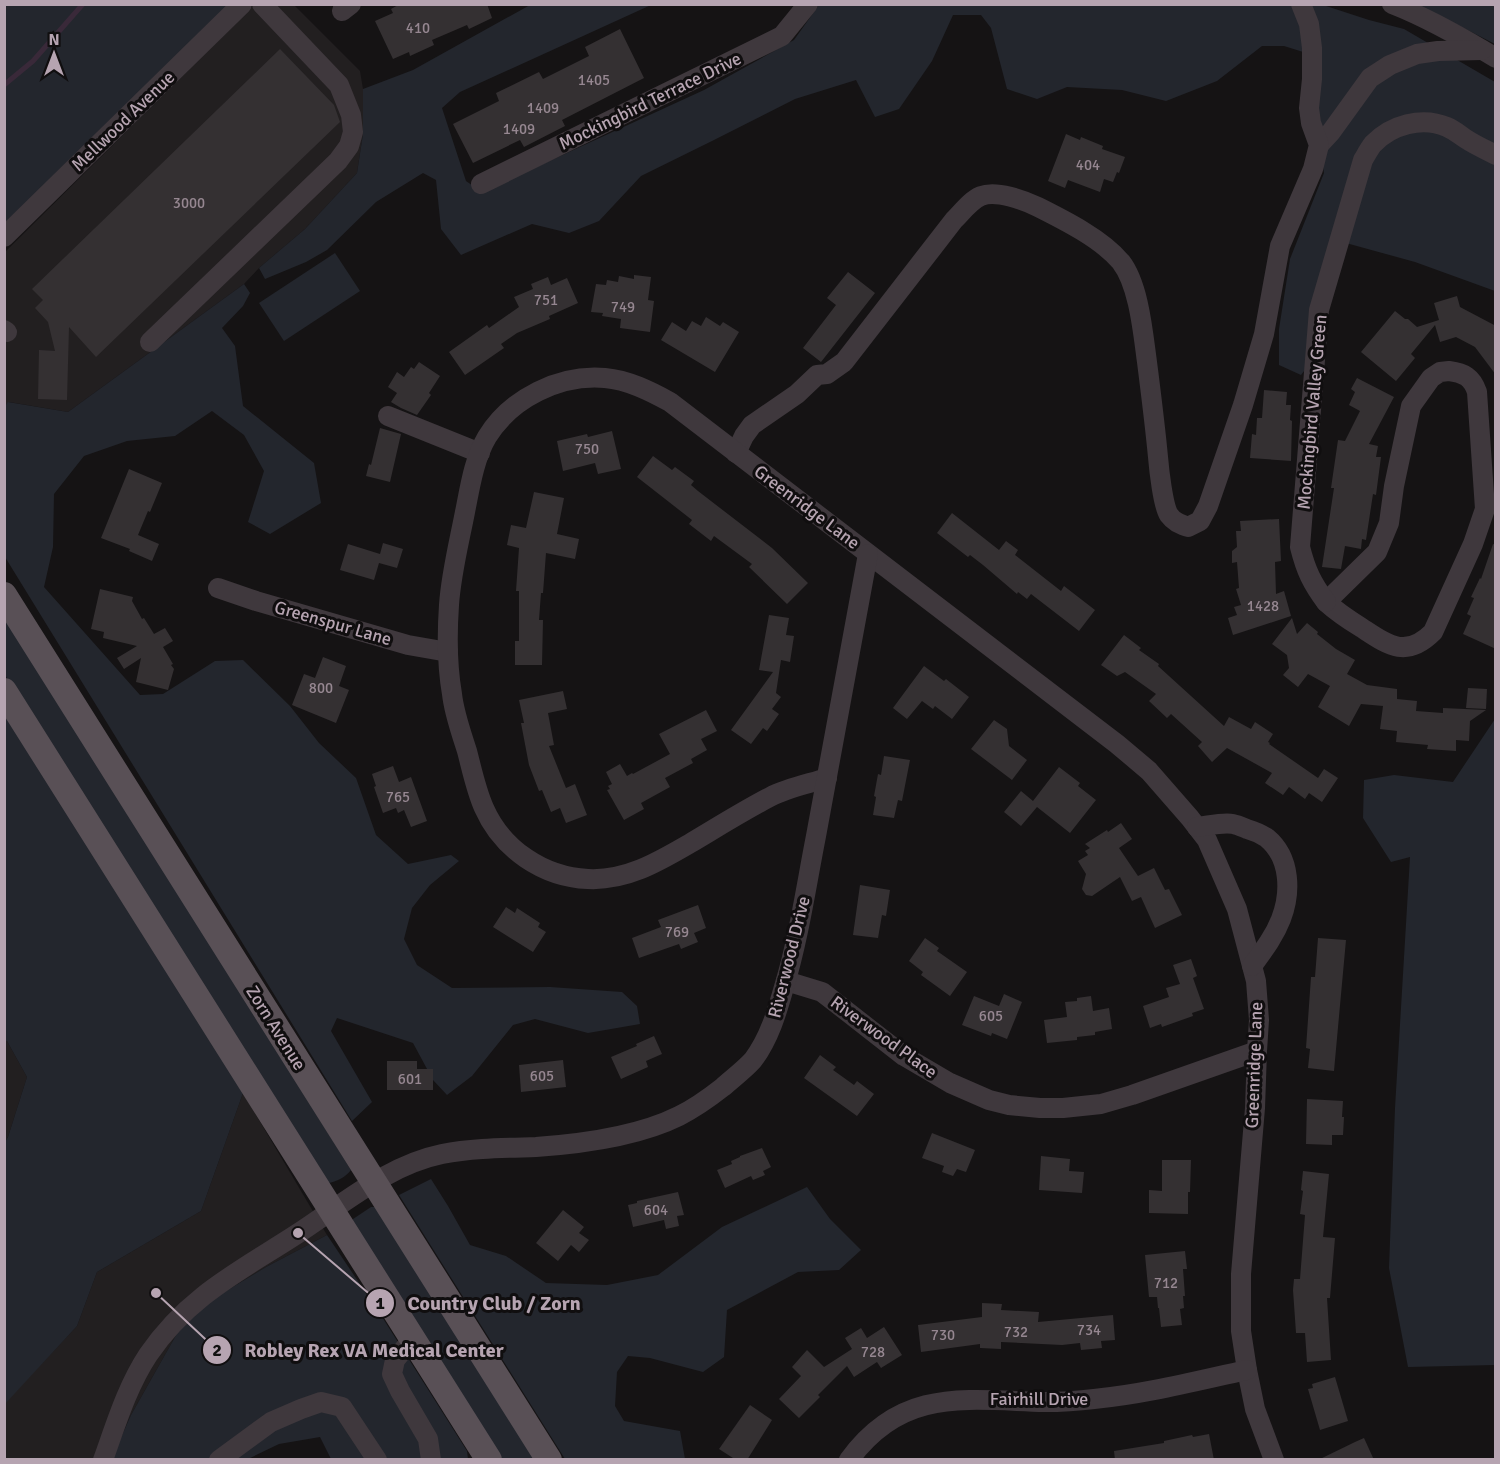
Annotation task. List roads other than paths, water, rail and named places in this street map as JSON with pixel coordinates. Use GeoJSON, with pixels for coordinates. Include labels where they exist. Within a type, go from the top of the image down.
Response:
{"type":"FeatureCollection","features":[{"type":"Feature","properties":{"kind":"main road","name":"Zorn Avenue"},"geometry":{"type":"LineString","coordinates":[[4,595],[549,1460]]}},
{"type":"Feature","properties":{"kind":"main road"},"geometry":{"type":"LineString","coordinates":[[4,691],[489,1460]]}},
{"type":"Feature","properties":{"kind":"street","name":"Mellwood Avenue"},"geometry":{"type":"LineString","coordinates":[[4,237],[242,4]]}},
{"type":"Feature","properties":{"kind":"street"},"geometry":{"type":"LineString","coordinates":[[150,342],[338,161],[349,146],[353,132],[351,115],[339,85],[262,4]]}},
{"type":"Feature","properties":{"kind":"street","name":"Mockingbird Terrace Drive"},"geometry":{"type":"LineString","coordinates":[[481,184],[782,36],[808,4]]}},
{"type":"Feature","properties":{"kind":"street"},"geometry":{"type":"LineString","coordinates":[[736,453],[752,425],[796,394],[817,375],[827,374],[844,362],[954,220],[980,196],[990,194],[1023,200],[1067,222],[1109,249],[1122,264],[1138,303],[1160,475],[1168,513],[1177,523],[1188,527],[1200,521],[1208,506],[1243,405],[1264,334],[1280,246],[1313,169],[1318,145],[1309,108],[1312,48],[1309,24],[1301,4]]}},
{"type":"Feature","properties":{"kind":"street"},"geometry":{"type":"LineString","coordinates":[[1392,4],[1489,54]]}},
{"type":"Feature","properties":{"kind":"street"},"geometry":{"type":"LineString","coordinates":[[1318,145],[1332,132],[1370,78],[1390,65],[1417,54],[1438,51],[1489,54]]}},
{"type":"Feature","properties":{"kind":"street","name":"Mockingbird Valley Green"},"geometry":{"type":"LineString","coordinates":[[1326,603],[1377,552],[1389,523],[1394,486],[1411,406],[1431,378],[1440,372],[1449,370],[1459,372],[1469,378],[1477,392],[1485,509],[1473,544],[1433,632],[1424,641],[1412,647],[1400,648],[1388,645],[1335,610],[1326,603],[1314,586],[1305,567],[1300,547],[1319,310],[1363,160],[1383,135],[1411,123],[1426,122],[1458,132],[1467,140],[1496,155]]}},
{"type":"Feature","properties":{"kind":"street","name":"Greenridge Lane"},"geometry":{"type":"LineString","coordinates":[[827,778],[773,795],[652,865],[630,874],[604,879],[578,879],[552,872],[526,858],[508,844],[484,808],[474,779],[452,694],[448,652],[449,603],[457,550],[473,474],[480,453],[494,427],[505,414],[524,399],[552,386],[581,379],[605,378],[627,382],[670,402],[1118,744],[1149,771],[1207,840],[1237,909],[1256,981],[1258,1010],[1255,1108],[1241,1274],[1241,1331],[1256,1409],[1274,1460]]}},
{"type":"Feature","properties":{"kind":"street"},"geometry":{"type":"LineString","coordinates":[[388,416],[480,453]]}},
{"type":"Feature","properties":{"kind":"street","name":"Riverwood Drive"},"geometry":{"type":"LineString","coordinates":[[104,1460],[127,1395],[148,1356],[175,1322],[200,1298],[232,1274],[391,1172],[442,1155],[609,1138],[655,1125],[677,1117],[707,1100],[752,1061],[776,1016],[796,945],[868,554]]}},
{"type":"Feature","properties":{"kind":"street","name":"Greenspur Lane"},"geometry":{"type":"LineString","coordinates":[[218,588],[408,645],[448,652]]}},
{"type":"Feature","properties":{"kind":"street"},"geometry":{"type":"LineString","coordinates":[[1197,827],[1233,824],[1256,832],[1268,839],[1274,846],[1286,867],[1288,884],[1281,920],[1270,942],[1252,966]]}},
{"type":"Feature","properties":{"kind":"street","name":"Riverwood Place"},"geometry":{"type":"LineString","coordinates":[[786,981],[822,992],[904,1056],[950,1083],[989,1100],[1016,1106],[1063,1108],[1101,1104],[1257,1051]]}},
{"type":"Feature","properties":{"kind":"street"},"geometry":{"type":"LineString","coordinates":[[413,1338],[395,1360],[392,1374],[428,1439],[431,1460]]}},
{"type":"Feature","properties":{"kind":"street","name":"Fairhill Drive"},"geometry":{"type":"LineString","coordinates":[[849,1460],[854,1452],[887,1423],[913,1408],[928,1404],[969,1399],[1048,1402],[1094,1400],[1141,1393],[1247,1370]]}},
{"type":"Feature","properties":{"kind":"street"},"geometry":{"type":"LineString","coordinates":[[219,1460],[271,1422],[321,1402],[342,1407],[377,1460]]}},
{"type":"Feature","properties":{"kind":"waterway"},"geometry":{"type":"LineString","coordinates":[[4,85],[33,61],[83,4]]}},
{"type":"Feature","properties":{"kind":"place","name":"Country Club / Zorn"},"geometry":{"type":"Point","coordinates":[298,1233]}},
{"type":"Feature","properties":{"kind":"place","name":"Robley Rex VA Medical Center"},"geometry":{"type":"Point","coordinates":[156,1293]}}]}
